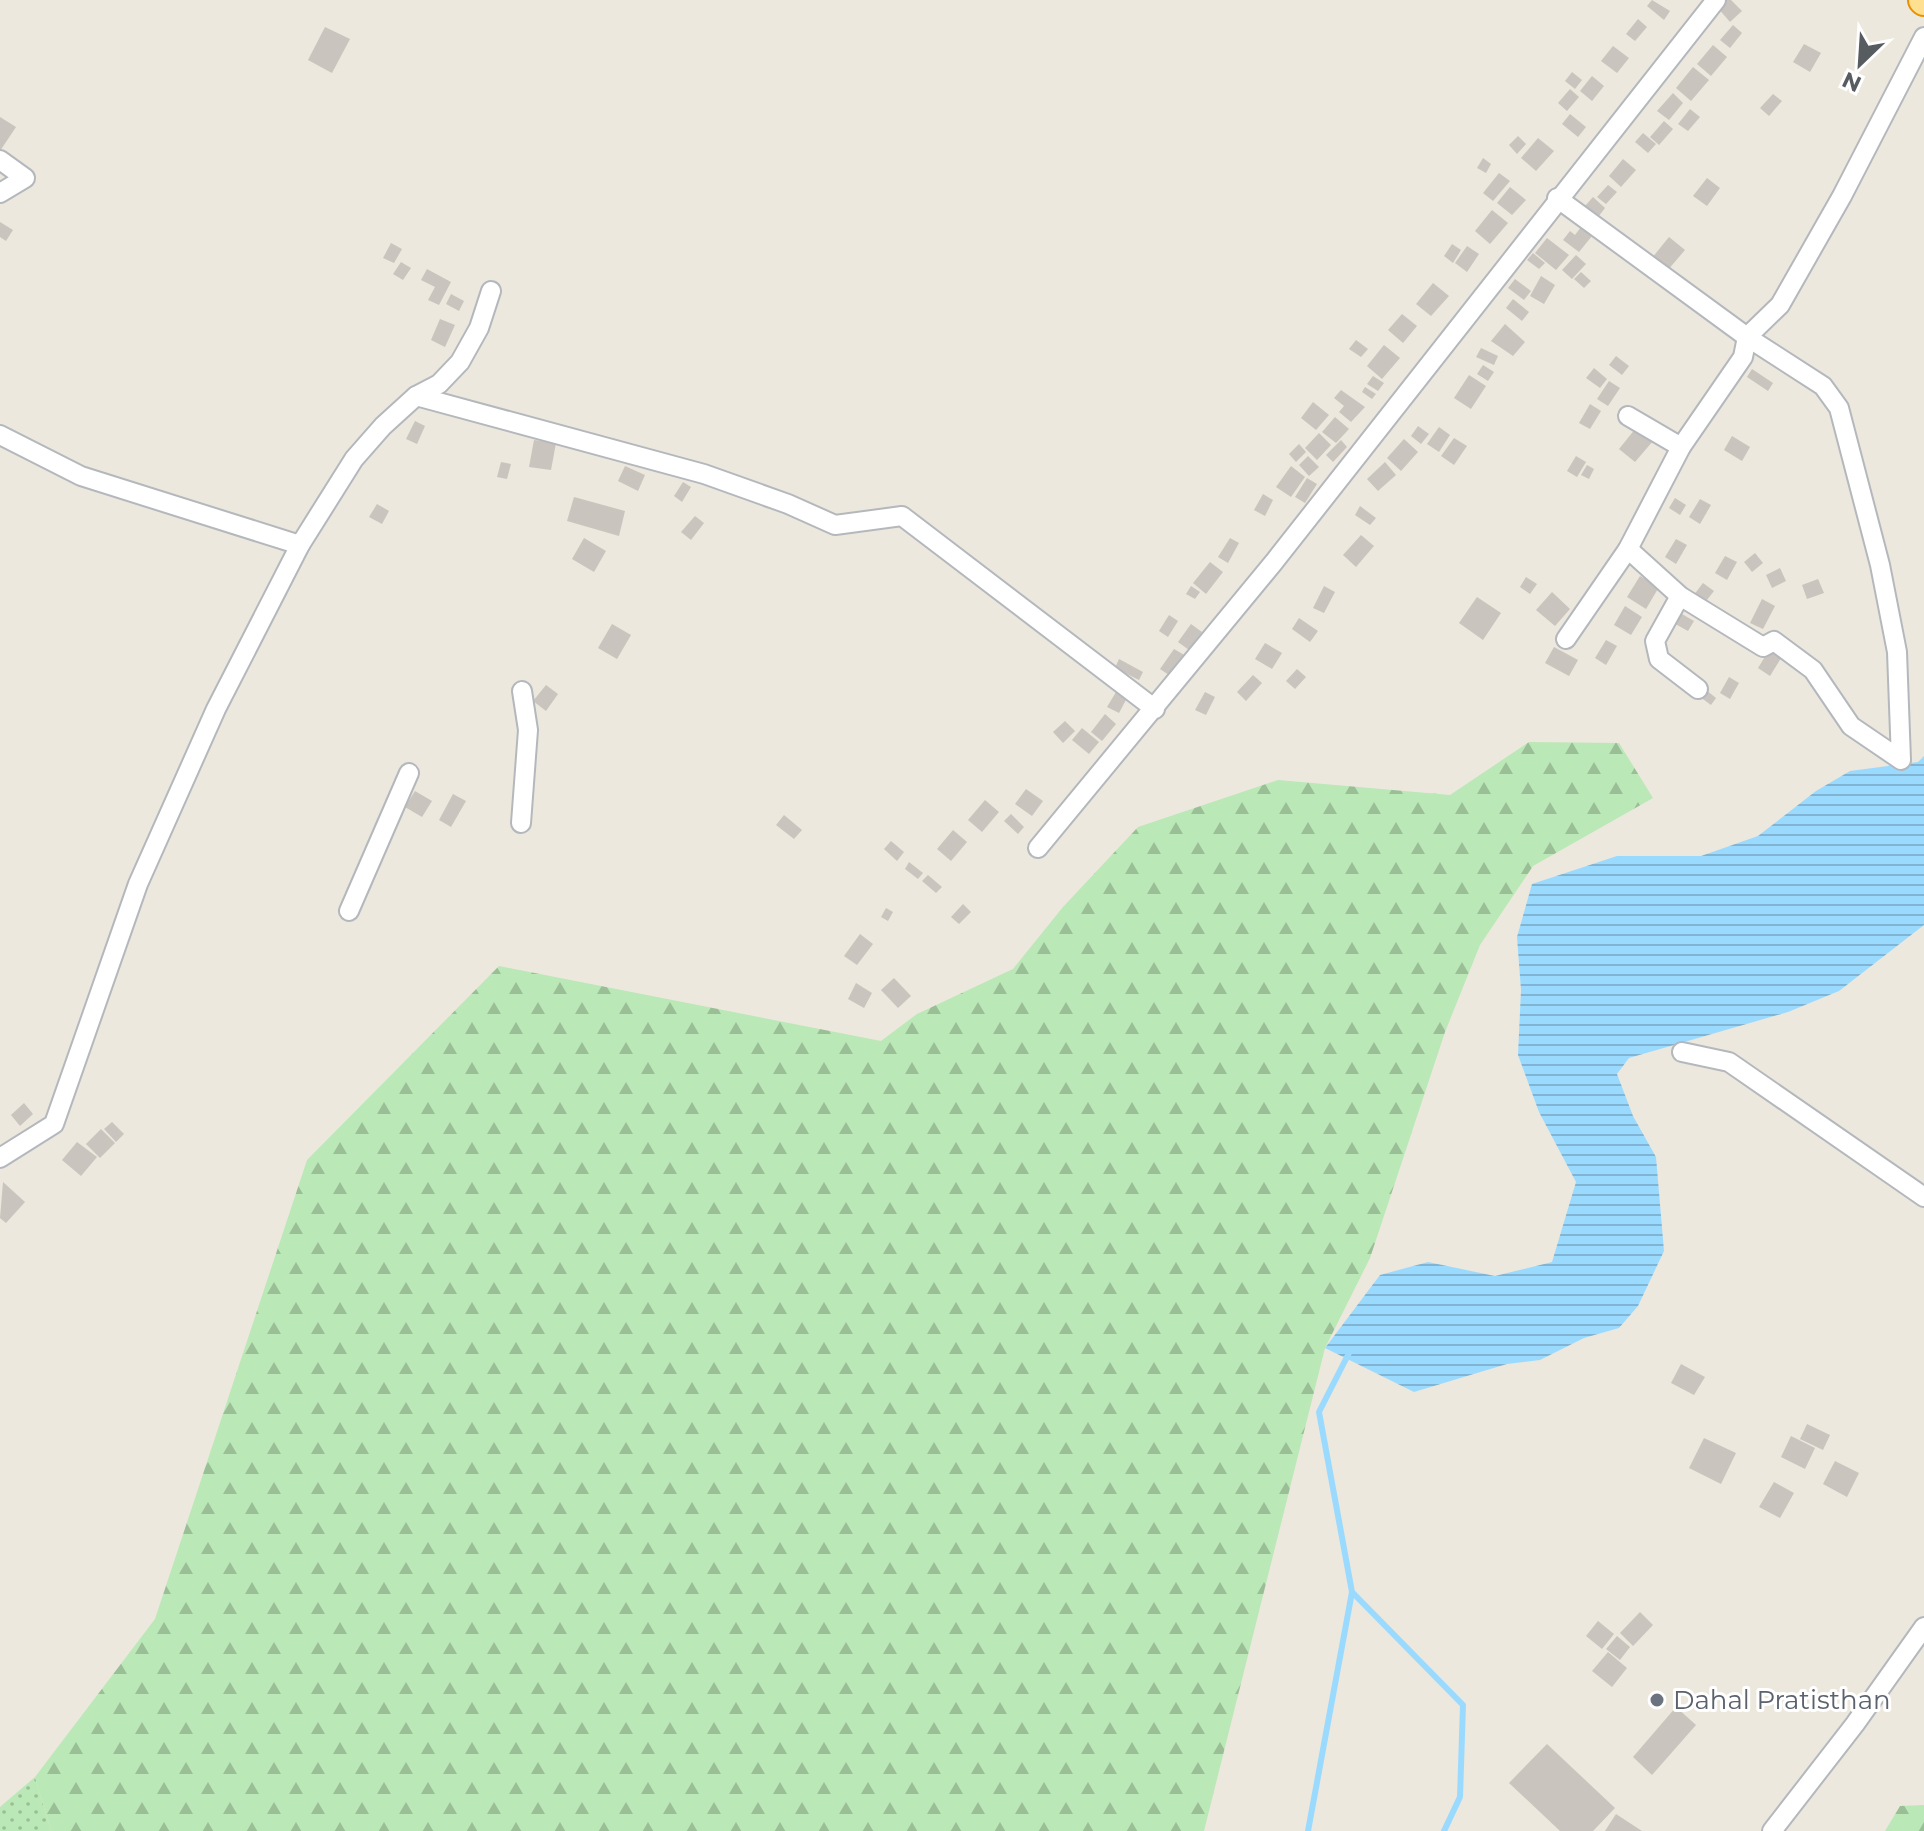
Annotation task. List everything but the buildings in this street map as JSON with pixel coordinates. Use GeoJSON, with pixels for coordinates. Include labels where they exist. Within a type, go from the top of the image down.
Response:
{"type":"FeatureCollection","features":[{"type":"Feature","properties":{"kind":"street"},"geometry":{"type":"LineString","coordinates":[[1038,848],[1274,562],[1557,198],[1716,0]]}},
{"type":"Feature","properties":{"kind":"street"},"geometry":{"type":"LineString","coordinates":[[1566,639],[1628,549],[1681,447],[1743,357],[1747,337],[1780,305],[1842,196],[1924,37]]}},
{"type":"Feature","properties":{"kind":"street"},"geometry":{"type":"LineString","coordinates":[[0,160],[25,178],[0,193]]}},
{"type":"Feature","properties":{"kind":"street"},"geometry":{"type":"LineString","coordinates":[[1557,198],[1747,337],[1823,386],[1839,408],[1847,450],[1880,565],[1897,652],[1901,760],[1851,726],[1813,670],[1774,641],[1763,647],[1680,596],[1628,549]]}},
{"type":"Feature","properties":{"kind":"street"},"geometry":{"type":"LineString","coordinates":[[0,1158],[54,1124],[138,884],[236,668],[300,545],[354,459],[416,396],[439,384],[460,362],[479,328],[491,291]]}},
{"type":"Feature","properties":{"kind":"street"},"geometry":{"type":"LineString","coordinates":[[416,396],[704,474],[788,504],[835,525],[902,516],[1155,709]]}},
{"type":"Feature","properties":{"kind":"street"},"geometry":{"type":"LineString","coordinates":[[1628,416],[1681,447]]}},
{"type":"Feature","properties":{"kind":"street"},"geometry":{"type":"LineString","coordinates":[[0,435],[81,476],[300,545]]}},
{"type":"Feature","properties":{"kind":"street"},"geometry":{"type":"LineString","coordinates":[[1680,596],[1655,641],[1659,659],[1698,689]]}},
{"type":"Feature","properties":{"kind":"street"},"geometry":{"type":"LineString","coordinates":[[521,823],[528,730],[522,691]]}},
{"type":"Feature","properties":{"kind":"street"},"geometry":{"type":"LineString","coordinates":[[349,911],[409,773]]}},
{"type":"Feature","properties":{"kind":"street"},"geometry":{"type":"LineString","coordinates":[[1682,1052],[1729,1062],[1924,1197]]}},
{"type":"Feature","properties":{"kind":"street"},"geometry":{"type":"LineString","coordinates":[[1772,1831],[1855,1724],[1924,1627]]}},
{"type":"Feature","properties":{"kind":"green space"},"geometry":{"type":"Polygon","coordinates":[[[1529,742],[1619,743],[1653,798],[1533,866],[1480,945],[1445,1032],[1370,1258],[1325,1348],[1204,1831],[51,1831],[35,1777],[155,1619],[307,1160],[499,966],[881,1041],[917,1014],[1013,969],[1063,907],[1138,827],[1278,780],[1450,795],[1529,742]]]}},
{"type":"Feature","properties":{"kind":"green space"},"geometry":{"type":"Polygon","coordinates":[[[35,1777],[51,1831],[0,1831],[0,1807],[35,1777]]]}},
{"type":"Feature","properties":{"kind":"green space"},"geometry":{"type":"Polygon","coordinates":[[[1924,1805],[1924,1831],[1885,1831],[1900,1806],[1924,1805]]]}},
{"type":"Feature","properties":{"kind":"water"},"geometry":{"type":"Polygon","coordinates":[[[1924,756],[1924,925],[1839,991],[1788,1012],[1629,1058],[1617,1074],[1633,1116],[1656,1157],[1664,1251],[1638,1306],[1619,1328],[1584,1338],[1540,1360],[1507,1364],[1414,1392],[1325,1348],[1380,1275],[1428,1262],[1495,1276],[1552,1262],[1576,1182],[1539,1112],[1518,1055],[1521,990],[1517,937],[1532,884],[1617,856],[1701,856],[1758,836],[1816,791],[1850,771],[1918,762],[1924,756]]]}},
{"type":"Feature","properties":{"kind":"waterway"},"geometry":{"type":"LineString","coordinates":[[1308,1831],[1352,1592],[1319,1412],[1349,1353]]}},
{"type":"Feature","properties":{"kind":"waterway"},"geometry":{"type":"LineString","coordinates":[[1352,1592],[1463,1705],[1460,1797],[1444,1831]]}},
{"type":"Feature","properties":{"kind":"place","name":"Dahal Pratisthan"},"geometry":{"type":"Point","coordinates":[1657,1700]}}]}
